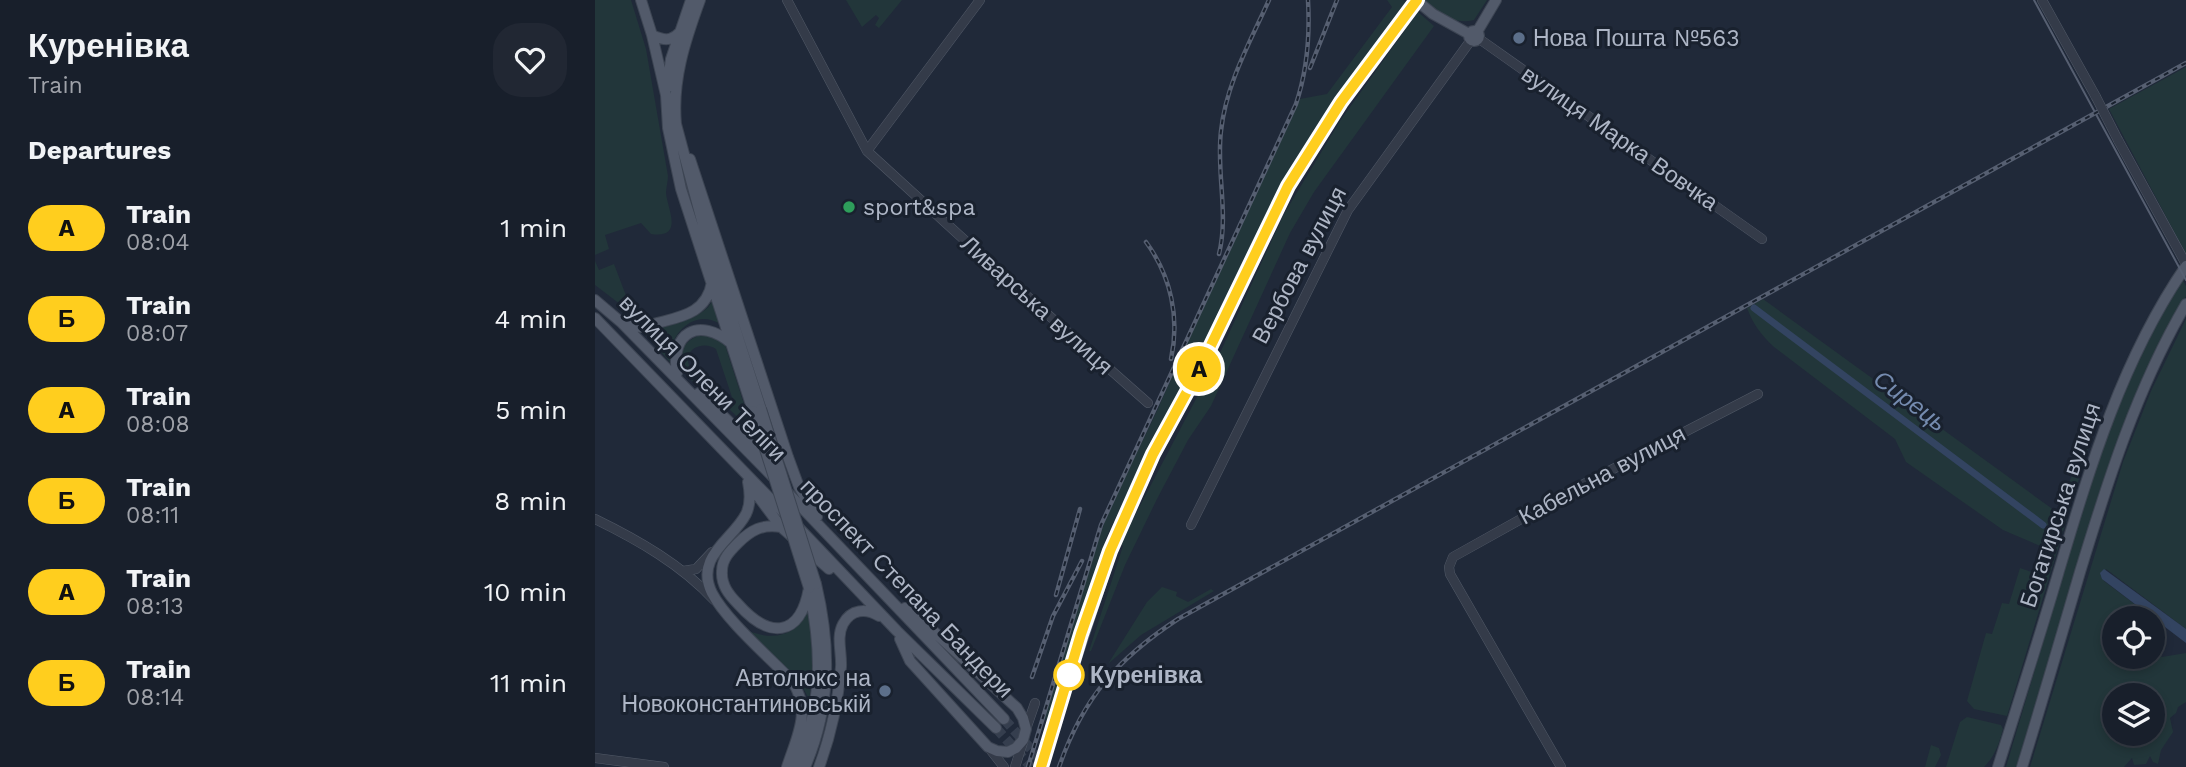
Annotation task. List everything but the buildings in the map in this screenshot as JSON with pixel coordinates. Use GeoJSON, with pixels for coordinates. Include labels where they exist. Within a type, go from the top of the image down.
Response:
{"type":"FeatureCollection","features":[{"type":"Feature","properties":{"kind":"main road"},"geometry":{"type":"LineString","coordinates":[[641,0],[666,95]]}},
{"type":"Feature","properties":{"kind":"main road"},"geometry":{"type":"LineString","coordinates":[[691,0],[671,59],[666,95],[667,128],[712,282],[757,410]]}},
{"type":"Feature","properties":{"kind":"main road"},"geometry":{"type":"LineString","coordinates":[[700,0],[685,40],[678,73],[674,107],[676,124],[757,410],[826,631],[827,685],[824,710],[805,767]]}},
{"type":"Feature","properties":{"kind":"main road"},"geometry":{"type":"LineString","coordinates":[[1416,0],[1433,14],[1474,36]]}},
{"type":"Feature","properties":{"kind":"main road","name":"Вербова вулиця"},"geometry":{"type":"LineString","coordinates":[[1474,36],[1496,0]]}},
{"type":"Feature","properties":{"kind":"main road"},"geometry":{"type":"LineString","coordinates":[[652,35],[667,40],[679,33]]}},
{"type":"Feature","properties":{"kind":"main road"},"geometry":{"type":"LineString","coordinates":[[676,124],[700,183],[799,487],[835,542]]}},
{"type":"Feature","properties":{"kind":"main road","name":"Богатирська вулиця"},"geometry":{"type":"LineString","coordinates":[[1998,767],[2105,428],[2149,327],[2186,265]]}},
{"type":"Feature","properties":{"kind":"main road"},"geometry":{"type":"LineString","coordinates":[[622,323],[647,326],[695,311],[706,300],[712,282]]}},
{"type":"Feature","properties":{"kind":"main road","name":"вулиця Олени Теліги"},"geometry":{"type":"LineString","coordinates":[[595,300],[622,323],[780,485]]}},
{"type":"Feature","properties":{"kind":"main road","name":"Богатирська вулиця"},"geometry":{"type":"LineString","coordinates":[[2022,767],[2116,458],[2150,373],[2186,304]]}},
{"type":"Feature","properties":{"kind":"main road","name":"вулиця Олени Теліги"},"geometry":{"type":"LineString","coordinates":[[595,318],[709,434],[786,524]]}},
{"type":"Feature","properties":{"kind":"main road"},"geometry":{"type":"LineString","coordinates":[[677,373],[674,357],[686,335],[698,329],[709,329],[719,333],[732,344]]}},
{"type":"Feature","properties":{"kind":"main road"},"geometry":{"type":"LineString","coordinates":[[651,353],[677,373],[753,443],[817,517]]}},
{"type":"Feature","properties":{"kind":"main road"},"geometry":{"type":"LineString","coordinates":[[709,434],[786,524]]}},
{"type":"Feature","properties":{"kind":"main road"},"geometry":{"type":"LineString","coordinates":[[748,482],[750,493],[747,512],[721,543],[712,558],[708,576],[711,591],[720,607],[798,690],[803,716],[786,767]]}},
{"type":"Feature","properties":{"kind":"main road","name":"проспект Степана Бандери"},"geometry":{"type":"LineString","coordinates":[[780,485],[1004,719]]}},
{"type":"Feature","properties":{"kind":"main road"},"geometry":{"type":"LineString","coordinates":[[786,524],[758,528],[735,546],[723,562],[724,586],[754,621],[773,628],[786,627],[799,618],[812,586]]}},
{"type":"Feature","properties":{"kind":"main road","name":"проспект Степана Бандери"},"geometry":{"type":"LineString","coordinates":[[786,524],[996,728]]}},
{"type":"Feature","properties":{"kind":"main road"},"geometry":{"type":"LineString","coordinates":[[797,767],[806,744],[818,695],[820,657],[812,586]]}},
{"type":"Feature","properties":{"kind":"main road"},"geometry":{"type":"LineString","coordinates":[[885,594],[919,618],[1017,708],[1025,735],[1016,748],[1008,752],[988,747],[910,661],[897,631]]}},
{"type":"Feature","properties":{"kind":"main road"},"geometry":{"type":"LineString","coordinates":[[819,767],[835,711],[841,664],[840,630],[843,622],[853,613],[864,610],[886,619]]}},
{"type":"Feature","properties":{"kind":"street","name":"Ливарська вулиця"},"geometry":{"type":"LineString","coordinates":[[787,0],[867,150],[994,267],[1149,402]]}},
{"type":"Feature","properties":{"kind":"street"},"geometry":{"type":"LineString","coordinates":[[867,150],[980,0]]}},
{"type":"Feature","properties":{"kind":"street"},"geometry":{"type":"LineString","coordinates":[[2042,0],[2186,265]]}},
{"type":"Feature","properties":{"kind":"street","name":"вулиця Марка Вовчка"},"geometry":{"type":"LineString","coordinates":[[1474,36],[1762,239]]}},
{"type":"Feature","properties":{"kind":"street","name":"Вербова вулиця"},"geometry":{"type":"LineString","coordinates":[[1191,525],[1348,210],[1474,36]]}},
{"type":"Feature","properties":{"kind":"street","name":"Кабельна вулиця"},"geometry":{"type":"LineString","coordinates":[[1562,767],[1450,573],[1453,557],[1582,485],[1758,394]]}},
{"type":"Feature","properties":{"kind":"street"},"geometry":{"type":"LineString","coordinates":[[595,519],[630,537],[683,571],[720,607]]}},
{"type":"Feature","properties":{"kind":"street"},"geometry":{"type":"LineString","coordinates":[[683,571],[696,569],[721,543]]}},
{"type":"Feature","properties":{"kind":"street"},"geometry":{"type":"LineString","coordinates":[[1015,767],[1035,703],[1017,708]]}},
{"type":"Feature","properties":{"kind":"street"},"geometry":{"type":"LineString","coordinates":[[988,747],[1004,767]]}},
{"type":"Feature","properties":{"kind":"street"},"geometry":{"type":"LineString","coordinates":[[595,758],[664,767]]}},
{"type":"Feature","properties":{"kind":"green space"},"geometry":{"type":"Polygon","coordinates":[[[595,0],[631,0],[646,49],[668,176],[666,193],[672,221],[668,232],[661,234],[651,234],[641,223],[605,235],[609,249],[595,255],[595,0]]]}},
{"type":"Feature","properties":{"kind":"green space"},"geometry":{"type":"Polygon","coordinates":[[[846,0],[902,0],[879,28],[875,25],[879,18],[876,15],[862,27],[846,0]]]}},
{"type":"Feature","properties":{"kind":"green space"},"geometry":{"type":"Polygon","coordinates":[[[1387,0],[1403,0],[1408,3],[1332,103],[1302,151],[1270,208],[1215,330],[1151,444],[1105,540],[1106,545],[1049,722],[1044,718],[1085,578],[1108,512],[1156,413],[1231,243],[1300,99],[1327,94],[1392,7],[1387,0]]]}},
{"type":"Feature","properties":{"kind":"green space"},"geometry":{"type":"Polygon","coordinates":[[[1422,0],[1487,0],[1474,20],[1460,21],[1446,17],[1422,0]]]}},
{"type":"Feature","properties":{"kind":"green space"},"geometry":{"type":"Polygon","coordinates":[[[1418,12],[1434,26],[1314,192],[1290,233],[1211,406],[1188,440],[1125,565],[1089,651],[1123,546],[1120,544],[1219,355],[1284,214],[1340,121],[1418,12]]]}},
{"type":"Feature","properties":{"kind":"green space"},"geometry":{"type":"Polygon","coordinates":[[[2186,67],[2186,254],[2109,109],[2186,67]]]}},
{"type":"Feature","properties":{"kind":"green space"},"geometry":{"type":"Polygon","coordinates":[[[595,261],[599,270],[614,264],[633,314],[595,285],[595,261]]]}},
{"type":"Feature","properties":{"kind":"green space"},"geometry":{"type":"Polygon","coordinates":[[[2182,279],[2186,286],[2186,296],[2167,328],[2131,405],[2106,473],[2016,767],[2006,767],[2100,451],[2140,354],[2182,279]]]}},
{"type":"Feature","properties":{"kind":"green space"},"geometry":{"type":"Polygon","coordinates":[[[1763,299],[2058,513],[2085,439],[2089,446],[2007,716],[1974,709],[1967,701],[1986,633],[1992,634],[2002,603],[2009,604],[2020,568],[2038,574],[2045,548],[2003,530],[1906,462],[1895,439],[1774,347],[1758,329],[1747,308],[1763,299]]]}},
{"type":"Feature","properties":{"kind":"green space"},"geometry":{"type":"Polygon","coordinates":[[[712,300],[720,324],[701,319],[684,327],[673,343],[670,362],[644,333],[693,317],[708,307],[712,300]]]}},
{"type":"Feature","properties":{"kind":"green space"},"geometry":{"type":"Polygon","coordinates":[[[2186,319],[2186,629],[2165,613],[2165,606],[2155,606],[2106,569],[2104,581],[2137,606],[2102,606],[2102,669],[2165,669],[2165,656],[2186,653],[2186,702],[2178,707],[2170,718],[2173,732],[2165,744],[2165,683],[2102,683],[2102,746],[2164,746],[2158,764],[2153,762],[2150,756],[2146,764],[2134,765],[2132,758],[2124,767],[2030,767],[2123,462],[2151,391],[2186,319]]]}},
{"type":"Feature","properties":{"kind":"green space"},"geometry":{"type":"Polygon","coordinates":[[[703,334],[712,335],[725,345],[753,432],[728,408],[733,400],[716,349],[699,346],[691,351],[688,360],[699,381],[696,385],[685,371],[681,356],[683,349],[693,338],[703,334]]]}},
{"type":"Feature","properties":{"kind":"green space"},"geometry":{"type":"Polygon","coordinates":[[[1162,587],[1177,592],[1176,596],[1188,602],[1211,589],[1214,591],[1141,635],[1108,664],[1147,602],[1162,587]]]}},
{"type":"Feature","properties":{"kind":"green space"},"geometry":{"type":"Polygon","coordinates":[[[808,611],[814,646],[809,705],[802,686],[749,631],[767,636],[783,634],[797,626],[808,611]]]}},
{"type":"Feature","properties":{"kind":"green space"},"geometry":{"type":"Polygon","coordinates":[[[1967,717],[2001,725],[2003,729],[1996,750],[1984,767],[1946,767],[1960,722],[1967,717]]]}},
{"type":"Feature","properties":{"kind":"green space"},"geometry":{"type":"Polygon","coordinates":[[[1931,745],[1939,748],[1941,755],[1935,767],[1925,767],[1931,745]]]}},
{"type":"Feature","properties":{"kind":"water"},"geometry":{"type":"Polygon","coordinates":[[[2104,569],[2155,606],[2137,606],[2102,579],[2100,573],[2104,569]]]}},
{"type":"Feature","properties":{"kind":"water"},"geometry":{"type":"Polygon","coordinates":[[[2165,614],[2186,629],[2186,643],[2165,627],[2165,614]]]}},
{"type":"Feature","properties":{"kind":"waterway","name":"Сирець"},"geometry":{"type":"LineString","coordinates":[[1754,308],[2043,525]]}},
{"type":"Feature","properties":{"kind":"tunnel"},"geometry":{"type":"LineString","coordinates":[[1004,719],[1047,767]]}},
{"type":"Feature","properties":{"kind":"tunnel"},"geometry":{"type":"LineString","coordinates":[[996,728],[1031,767]]}},
{"type":"Feature","properties":{"kind":"tram line"},"geometry":{"type":"LineString","coordinates":[[2034,0],[2186,280]]}},
{"type":"Feature","properties":{"kind":"railway"},"geometry":{"type":"LineString","coordinates":[[1219,254],[1223,223],[1220,146],[1224,114],[1240,64],[1269,0]]}},
{"type":"Feature","properties":{"kind":"railway"},"geometry":{"type":"LineString","coordinates":[[1028,767],[1101,525],[1296,104],[1307,53],[1308,0]]}},
{"type":"Feature","properties":{"kind":"railway"},"geometry":{"type":"LineString","coordinates":[[1310,68],[1337,0]]}},
{"type":"Feature","properties":{"kind":"railway"},"geometry":{"type":"LineString","coordinates":[[1044,767],[1115,552],[1158,456],[1205,369],[1292,189],[1345,105],[1423,0]]}},
{"type":"Feature","properties":{"kind":"railway"},"geometry":{"type":"LineString","coordinates":[[1059,767],[1079,720],[1105,682],[1137,649],[1178,619],[2186,63]]}},
{"type":"Feature","properties":{"kind":"railway"},"geometry":{"type":"LineString","coordinates":[[1146,242],[1162,269],[1171,298],[1174,313],[1171,359]]}},
{"type":"Feature","properties":{"kind":"railway"},"geometry":{"type":"LineString","coordinates":[[1056,595],[1080,509]]}},
{"type":"Feature","properties":{"kind":"railway"},"geometry":{"type":"LineString","coordinates":[[1032,677],[1053,616],[1082,561]]}},
{"type":"Feature","properties":{"kind":"train","name":"A"},"geometry":{"type":"LineString","coordinates":[[1041,767],[1081,634],[1110,551],[1153,454],[1201,366],[1288,186],[1341,102],[1417,0]]}},
{"type":"Feature","properties":{"kind":"place","name":"Нова Пошта №563"},"geometry":{"type":"Point","coordinates":[1519,38]}},
{"type":"Feature","properties":{"kind":"place","name":"sport&spa"},"geometry":{"type":"Point","coordinates":[849,207]}},
{"type":"Feature","properties":{"kind":"place","name":"Куренівка"},"geometry":{"type":"Point","coordinates":[1069,675]}},
{"type":"Feature","properties":{"kind":"place","name":"Автолюкс на Новоконстантиновській"},"geometry":{"type":"Point","coordinates":[885,691]}}]}
